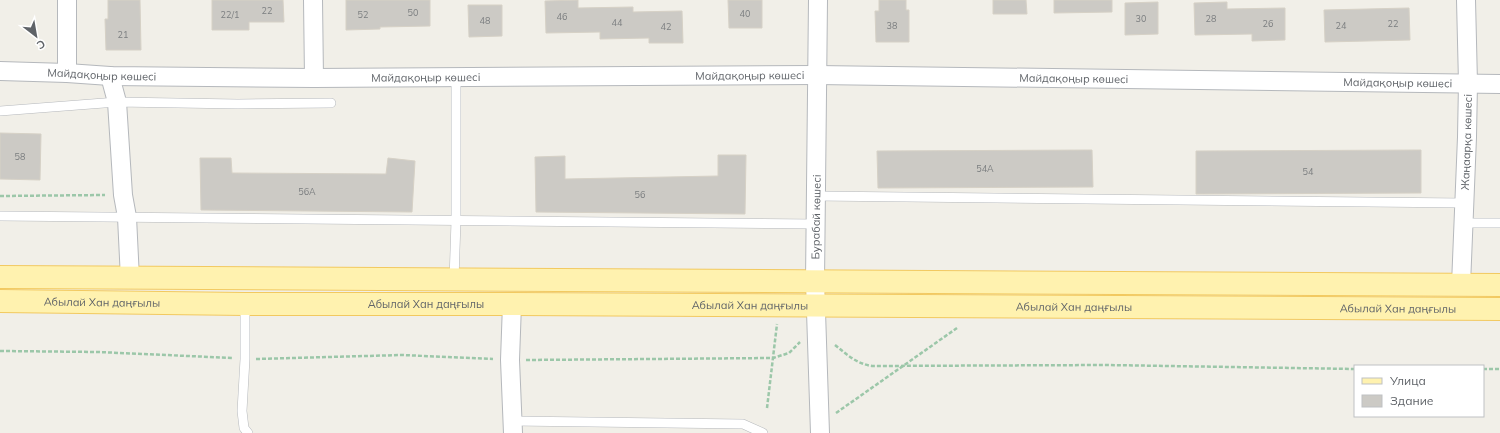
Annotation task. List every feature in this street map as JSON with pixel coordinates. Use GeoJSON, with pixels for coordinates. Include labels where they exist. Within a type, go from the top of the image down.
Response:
{"type":"FeatureCollection","features":[{"type":"Feature","properties":{"kind":"main road","name":"Абылай Хан даңғылы"},"geometry":{"type":"LineString","coordinates":[[0,278],[815,281],[1500,286]]}},
{"type":"Feature","properties":{"kind":"main road","name":"Абылай Хан даңғылы"},"geometry":{"type":"LineString","coordinates":[[0,301],[245,304],[816,305],[1500,309]]}},
{"type":"Feature","properties":{"kind":"street"},"geometry":{"type":"LineString","coordinates":[[67,0],[67,73]]}},
{"type":"Feature","properties":{"kind":"street"},"geometry":{"type":"LineString","coordinates":[[313,0],[314,78]]}},
{"type":"Feature","properties":{"kind":"street","name":"Бурабай көшесі"},"geometry":{"type":"LineString","coordinates":[[818,0],[815,281],[820,433]]}},
{"type":"Feature","properties":{"kind":"street","name":"Жаңаарқа көшесі"},"geometry":{"type":"LineString","coordinates":[[1461,285],[1468,83],[1466,0]]}},
{"type":"Feature","properties":{"kind":"street","name":"Майдақоңыр көшесі"},"geometry":{"type":"LineString","coordinates":[[0,71],[110,76],[314,78],[817,74],[1500,84]]}},
{"type":"Feature","properties":{"kind":"street"},"geometry":{"type":"LineString","coordinates":[[110,76],[117,102],[127,217],[130,279]]}},
{"type":"Feature","properties":{"kind":"street"},"geometry":{"type":"LineString","coordinates":[[512,304],[510,360],[513,427]]}},
{"type":"Feature","properties":{"kind":"lane"},"geometry":{"type":"LineString","coordinates":[[454,280],[456,221],[456,77]]}},
{"type":"Feature","properties":{"kind":"lane"},"geometry":{"type":"LineString","coordinates":[[0,112],[117,102],[238,104],[331,103]]}},
{"type":"Feature","properties":{"kind":"lane"},"geometry":{"type":"LineString","coordinates":[[816,196],[1464,203]]}},
{"type":"Feature","properties":{"kind":"lane"},"geometry":{"type":"LineString","coordinates":[[0,216],[816,224]]}},
{"type":"Feature","properties":{"kind":"lane"},"geometry":{"type":"LineString","coordinates":[[1463,223],[1500,223]]}},
{"type":"Feature","properties":{"kind":"lane"},"geometry":{"type":"LineString","coordinates":[[245,304],[246,359],[242,411],[244,428],[248,433]]}},
{"type":"Feature","properties":{"kind":"lane"},"geometry":{"type":"LineString","coordinates":[[513,427],[744,424],[763,433]]}},
{"type":"Feature","properties":{"kind":"path"},"geometry":{"type":"LineString","coordinates":[[0,196],[124,196]]}},
{"type":"Feature","properties":{"kind":"path"},"geometry":{"type":"LineString","coordinates":[[767,408],[777,321]]}},
{"type":"Feature","properties":{"kind":"path"},"geometry":{"type":"LineString","coordinates":[[836,414],[956,328],[950,325]]}},
{"type":"Feature","properties":{"kind":"path"},"geometry":{"type":"LineString","coordinates":[[0,351],[98,352],[246,359],[402,355],[457,356],[510,360],[773,358],[789,353],[802,340]]}},
{"type":"Feature","properties":{"kind":"path"},"geometry":{"type":"LineString","coordinates":[[833,344],[862,365],[1107,365],[1354,369]]}},
{"type":"Feature","properties":{"kind":"path"},"geometry":{"type":"LineString","coordinates":[[1484,369],[1500,369]]}},
{"type":"Feature","properties":{"kind":"building"},"geometry":{"type":"Polygon","coordinates":[[[108,0],[140,0],[141,50],[106,50],[105,19],[108,19],[108,0]]]}},
{"type":"Feature","properties":{"kind":"building"},"geometry":{"type":"Polygon","coordinates":[[[212,0],[283,0],[284,22],[249,22],[249,30],[212,30],[212,0]]]}},
{"type":"Feature","properties":{"kind":"building"},"geometry":{"type":"Polygon","coordinates":[[[346,0],[430,0],[430,26],[380,27],[380,29],[346,30],[346,0]]]}},
{"type":"Feature","properties":{"kind":"building"},"geometry":{"type":"Polygon","coordinates":[[[578,0],[578,8],[633,7],[633,12],[682,11],[683,43],[649,43],[649,38],[600,39],[600,32],[546,33],[545,1],[578,0]]]}},
{"type":"Feature","properties":{"kind":"building"},"geometry":{"type":"Polygon","coordinates":[[[728,0],[762,0],[762,28],[729,28],[728,0]]]}},
{"type":"Feature","properties":{"kind":"building"},"geometry":{"type":"Polygon","coordinates":[[[879,0],[906,0],[906,10],[909,10],[909,42],[876,42],[875,11],[879,11],[879,0]]]}},
{"type":"Feature","properties":{"kind":"building"},"geometry":{"type":"Polygon","coordinates":[[[993,0],[1026,0],[1027,14],[993,14],[993,0]]]}},
{"type":"Feature","properties":{"kind":"building"},"geometry":{"type":"Polygon","coordinates":[[[1054,0],[1112,0],[1112,12],[1054,13],[1054,0]]]}},
{"type":"Feature","properties":{"kind":"building"},"geometry":{"type":"Polygon","coordinates":[[[1158,2],[1158,34],[1125,35],[1125,3],[1158,2]]]}},
{"type":"Feature","properties":{"kind":"building"},"geometry":{"type":"Polygon","coordinates":[[[1227,2],[1227,9],[1285,8],[1285,40],[1252,41],[1252,34],[1195,35],[1194,3],[1227,2]]]}},
{"type":"Feature","properties":{"kind":"building"},"geometry":{"type":"Polygon","coordinates":[[[468,5],[502,5],[502,36],[469,37],[468,5]]]}},
{"type":"Feature","properties":{"kind":"building"},"geometry":{"type":"Polygon","coordinates":[[[1409,8],[1410,40],[1325,42],[1324,10],[1409,8]]]}},
{"type":"Feature","properties":{"kind":"building"},"geometry":{"type":"Polygon","coordinates":[[[0,133],[41,134],[40,180],[0,179],[0,133]]]}},
{"type":"Feature","properties":{"kind":"building"},"geometry":{"type":"Polygon","coordinates":[[[1092,150],[1093,187],[878,188],[877,151],[1092,150]]]}},
{"type":"Feature","properties":{"kind":"building"},"geometry":{"type":"Polygon","coordinates":[[[1421,150],[1421,193],[1196,194],[1196,151],[1421,150]]]}},
{"type":"Feature","properties":{"kind":"building"},"geometry":{"type":"Polygon","coordinates":[[[718,155],[746,155],[745,214],[536,212],[535,157],[565,156],[565,179],[718,176],[718,155]]]}},
{"type":"Feature","properties":{"kind":"building"},"geometry":{"type":"Polygon","coordinates":[[[200,158],[231,158],[232,173],[386,174],[388,158],[415,161],[412,212],[201,210],[200,158]]]}}]}
